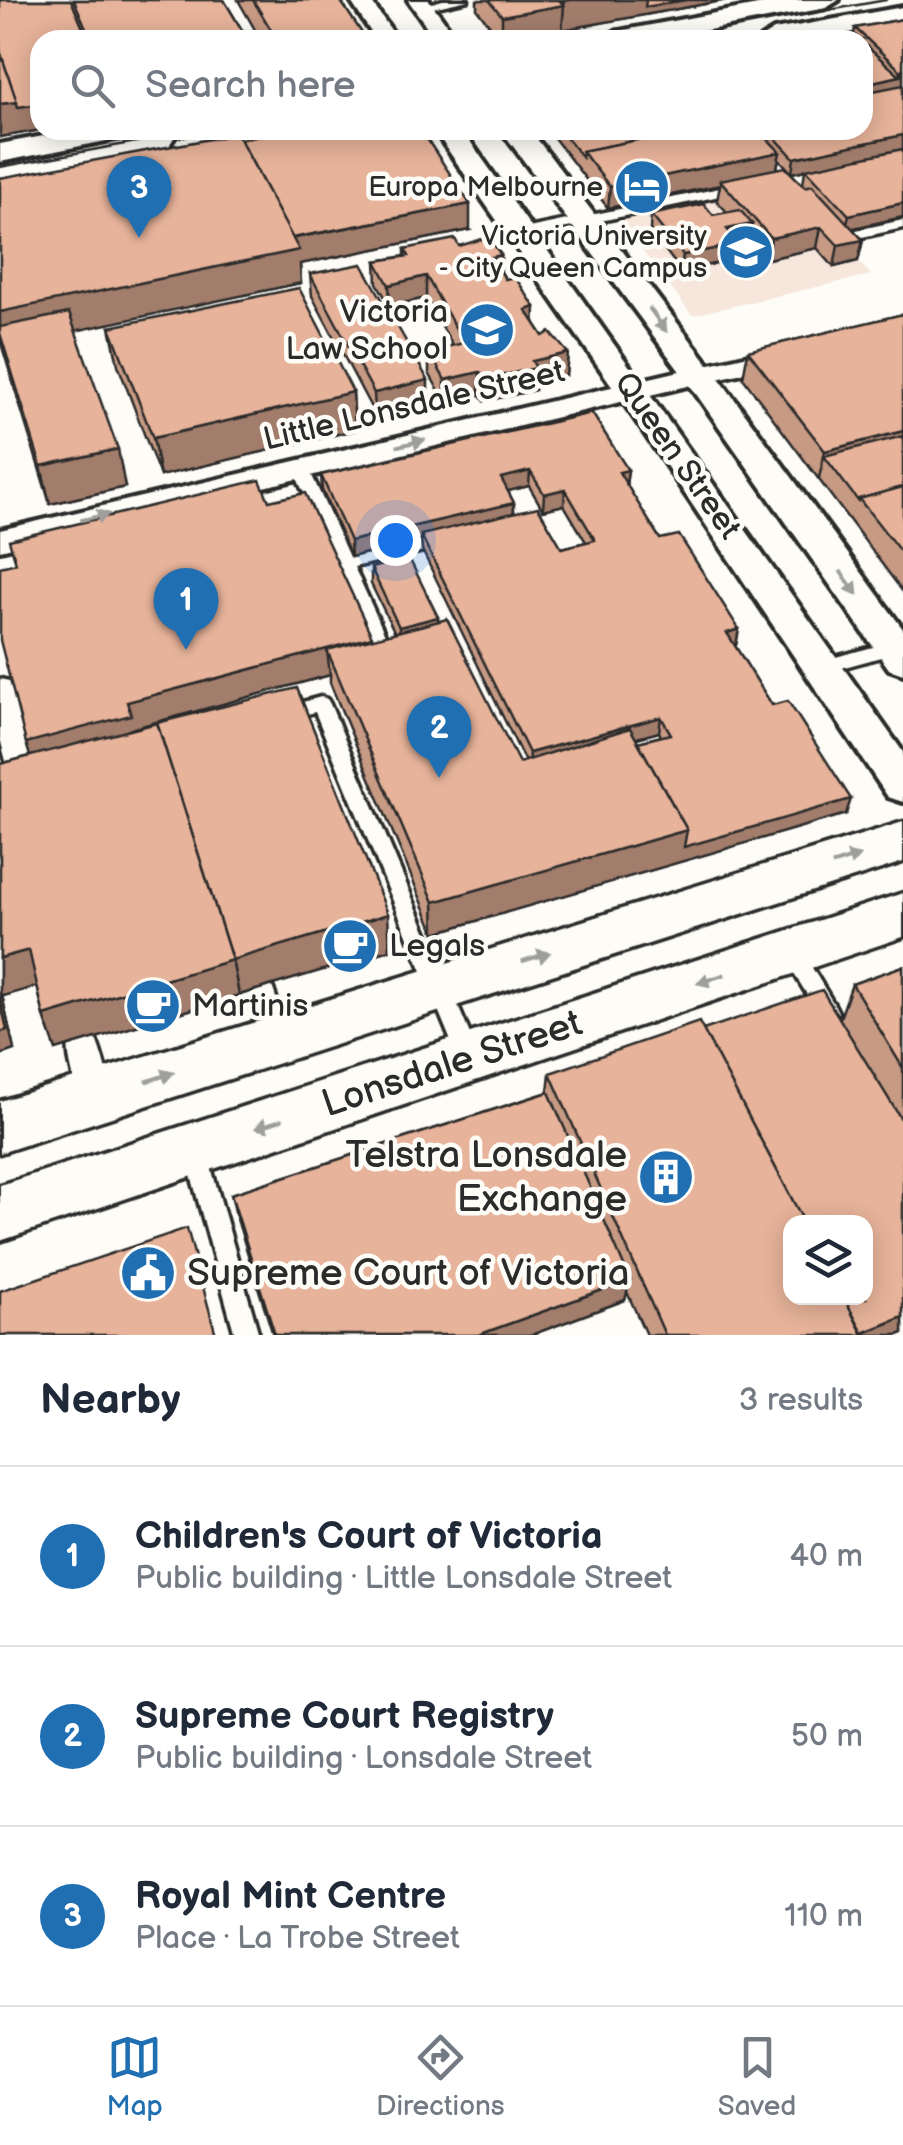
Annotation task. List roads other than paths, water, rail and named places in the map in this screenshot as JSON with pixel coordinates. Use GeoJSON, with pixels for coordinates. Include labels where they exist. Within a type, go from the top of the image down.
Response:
{"type":"FeatureCollection","features":[{"type":"Feature","properties":{"kind":"main road"},"geometry":{"type":"LineString","coordinates":[[0,1127],[903,842]]}},
{"type":"Feature","properties":{"kind":"main road","name":"Lonsdale Street"},"geometry":{"type":"LineString","coordinates":[[0,1212],[903,916]]}},
{"type":"Feature","properties":{"kind":"street"},"geometry":{"type":"LineString","coordinates":[[360,0],[380,30]]}},
{"type":"Feature","properties":{"kind":"street"},"geometry":{"type":"LineString","coordinates":[[665,30],[809,2]]}},
{"type":"Feature","properties":{"kind":"street"},"geometry":{"type":"LineString","coordinates":[[420,3],[440,30]]}},
{"type":"Feature","properties":{"kind":"street"},"geometry":{"type":"LineString","coordinates":[[817,30],[903,15]]}},
{"type":"Feature","properties":{"kind":"street"},"geometry":{"type":"LineString","coordinates":[[169,148],[213,140]]}},
{"type":"Feature","properties":{"kind":"street","name":"Queen Street"},"geometry":{"type":"LineString","coordinates":[[455,140],[903,785]]}},
{"type":"Feature","properties":{"kind":"street","name":"Queen Street"},"geometry":{"type":"LineString","coordinates":[[523,140],[700,374],[900,650]]}},
{"type":"Feature","properties":{"kind":"street"},"geometry":{"type":"LineString","coordinates":[[0,153],[126,143]]}},
{"type":"Feature","properties":{"kind":"street"},"geometry":{"type":"LineString","coordinates":[[0,180],[126,143]]}},
{"type":"Feature","properties":{"kind":"street","name":"Little Lonsdale Street"},"geometry":{"type":"LineString","coordinates":[[0,540],[812,348]]}},
{"type":"Feature","properties":{"kind":"street"},"geometry":{"type":"LineString","coordinates":[[0,688],[32,786]]}},
{"type":"Feature","properties":{"kind":"street"},"geometry":{"type":"LineString","coordinates":[[82,1042],[95,1097]]}},
{"type":"Feature","properties":{"kind":"lane"},"geometry":{"type":"LineString","coordinates":[[420,3],[462,0]]}},
{"type":"Feature","properties":{"kind":"lane"},"geometry":{"type":"LineString","coordinates":[[519,234],[752,186]]}},
{"type":"Feature","properties":{"kind":"lane"},"geometry":{"type":"LineString","coordinates":[[822,213],[844,237],[903,224]]}},
{"type":"Feature","properties":{"kind":"lane"},"geometry":{"type":"LineString","coordinates":[[301,469],[383,650]]}},
{"type":"Feature","properties":{"kind":"lane"},"geometry":{"type":"LineString","coordinates":[[344,564],[428,544]]}},
{"type":"Feature","properties":{"kind":"lane"},"geometry":{"type":"LineString","coordinates":[[823,668],[900,650]]}},
{"type":"Feature","properties":{"kind":"lane"},"geometry":{"type":"LineString","coordinates":[[266,719],[322,704],[470,1058]]}},
{"type":"Feature","properties":{"kind":"lane"},"geometry":{"type":"LineString","coordinates":[[792,952],[844,1039]]}},
{"type":"Feature","properties":{"kind":"lane"},"geometry":{"type":"LineString","coordinates":[[264,989],[280,1039]]}},
{"type":"Feature","properties":{"kind":"lane"},"geometry":{"type":"LineString","coordinates":[[195,1148],[247,1335]]}},
{"type":"Feature","properties":{"kind":"tram line"},"geometry":{"type":"LineString","coordinates":[[717,30],[886,0]]}},
{"type":"Feature","properties":{"kind":"tram line"},"geometry":{"type":"LineString","coordinates":[[0,167],[147,140]]}},
{"type":"Feature","properties":{"kind":"place","name":"Europa Melbourne"},"geometry":{"type":"Point","coordinates":[642,187]}},
{"type":"Feature","properties":{"kind":"place","name":"Royal Mint Centre"},"geometry":{"type":"Point","coordinates":[139,238]}},
{"type":"Feature","properties":{"kind":"place","name":"Victoria University - City Queen Campus"},"geometry":{"type":"Point","coordinates":[746,252]}},
{"type":"Feature","properties":{"kind":"place","name":"Victoria Law School"},"geometry":{"type":"Point","coordinates":[487,330]}},
{"type":"Feature","properties":{"kind":"place","name":"Children's Court of Victoria"},"geometry":{"type":"Point","coordinates":[186,650]}},
{"type":"Feature","properties":{"kind":"place","name":"Supreme Court Registry"},"geometry":{"type":"Point","coordinates":[439,778]}},
{"type":"Feature","properties":{"kind":"place","name":"Legals"},"geometry":{"type":"Point","coordinates":[350,946]}},
{"type":"Feature","properties":{"kind":"place","name":"Martinis"},"geometry":{"type":"Point","coordinates":[153,1006]}},
{"type":"Feature","properties":{"kind":"place","name":"Telstra Lonsdale Exchange"},"geometry":{"type":"Point","coordinates":[666,1177]}},
{"type":"Feature","properties":{"kind":"place","name":"Supreme Court of Victoria"},"geometry":{"type":"Point","coordinates":[148,1273]}}]}
